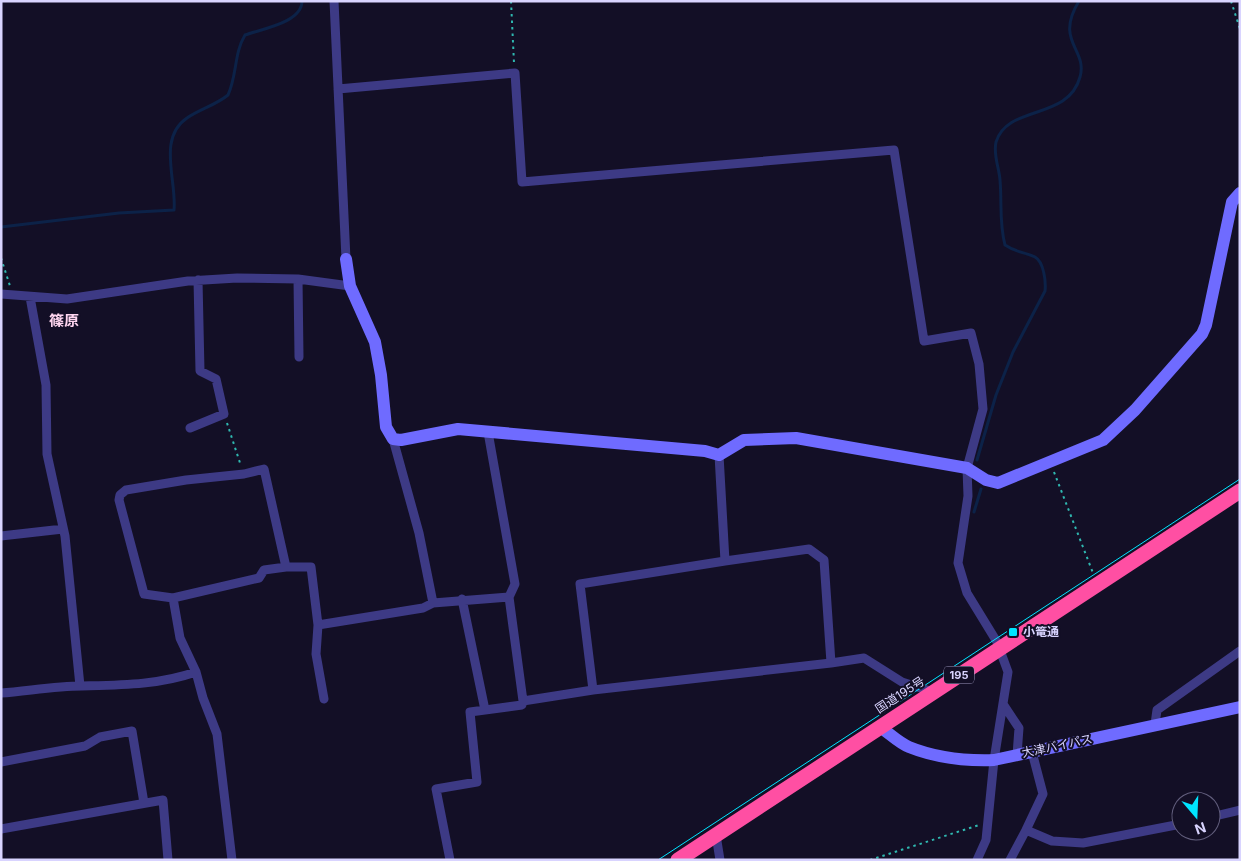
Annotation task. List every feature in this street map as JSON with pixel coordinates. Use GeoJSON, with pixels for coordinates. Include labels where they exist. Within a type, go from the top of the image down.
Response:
{"type":"FeatureCollection","features":[{"type":"Feature","properties":{"kind":"highway","name":"国道195号"},"geometry":{"type":"LineString","coordinates":[[678,860],[1240,491]]}},
{"type":"Feature","properties":{"kind":"street"},"geometry":{"type":"LineString","coordinates":[[334,1],[346,259],[350,286],[375,342],[381,375],[386,427],[393,439],[419,533],[433,603]]}},
{"type":"Feature","properties":{"kind":"street"},"geometry":{"type":"LineString","coordinates":[[338,89],[515,73],[522,182],[894,150],[924,341],[971,333],[979,364],[983,409],[967,468],[968,496],[958,563],[968,593],[1000,648],[1008,672],[994,760],[986,840],[978,860]]}},
{"type":"Feature","properties":{"kind":"street"},"geometry":{"type":"LineString","coordinates":[[393,439],[401,440],[458,429],[705,451],[719,455],[744,440],[796,438],[967,468],[986,480],[998,483],[1103,440],[1135,410],[1202,334],[1206,325],[1232,202],[1240,193]]}},
{"type":"Feature","properties":{"kind":"street"},"geometry":{"type":"LineString","coordinates":[[1,294],[67,299],[198,280],[298,278],[350,286]]}},
{"type":"Feature","properties":{"kind":"street"},"geometry":{"type":"LineString","coordinates":[[298,278],[300,357]]}},
{"type":"Feature","properties":{"kind":"street"},"geometry":{"type":"LineString","coordinates":[[190,428],[224,414],[216,379],[200,371],[198,280]]}},
{"type":"Feature","properties":{"kind":"street"},"geometry":{"type":"LineString","coordinates":[[30,297],[46,385],[47,454],[63,530],[80,686]]}},
{"type":"Feature","properties":{"kind":"street"},"geometry":{"type":"LineString","coordinates":[[450,860],[436,789],[476,782],[470,712],[522,706],[523,701],[508,597],[515,584],[488,432]]}},
{"type":"Feature","properties":{"kind":"street"},"geometry":{"type":"LineString","coordinates":[[719,455],[725,561]]}},
{"type":"Feature","properties":{"kind":"street"},"geometry":{"type":"LineString","coordinates":[[286,567],[264,469],[244,474],[186,480],[126,490],[120,495],[119,500],[144,594],[173,598],[259,578],[264,570],[286,567],[311,567],[318,625],[316,654],[324,699]]}},
{"type":"Feature","properties":{"kind":"street"},"geometry":{"type":"LineString","coordinates":[[1,536],[63,530]]}},
{"type":"Feature","properties":{"kind":"street"},"geometry":{"type":"LineString","coordinates":[[593,690],[580,584],[809,549],[824,560],[831,663]]}},
{"type":"Feature","properties":{"kind":"street"},"geometry":{"type":"LineString","coordinates":[[318,625],[422,608],[433,603],[462,599],[508,597]]}},
{"type":"Feature","properties":{"kind":"street"},"geometry":{"type":"LineString","coordinates":[[173,598],[180,638],[196,672],[203,698],[217,734],[232,860]]}},
{"type":"Feature","properties":{"kind":"street"},"geometry":{"type":"LineString","coordinates":[[462,599],[485,710]]}},
{"type":"Feature","properties":{"kind":"street"},"geometry":{"type":"LineString","coordinates":[[1155,724],[1157,710],[1240,651]]}},
{"type":"Feature","properties":{"kind":"street"},"geometry":{"type":"LineString","coordinates":[[523,701],[593,690],[864,658],[902,682],[933,692]]}},
{"type":"Feature","properties":{"kind":"street"},"geometry":{"type":"LineString","coordinates":[[1,693],[80,686],[130,686],[161,682],[196,672]]}},
{"type":"Feature","properties":{"kind":"street"},"geometry":{"type":"LineString","coordinates":[[1003,704],[1019,728],[1017,755]]}},
{"type":"Feature","properties":{"kind":"street","name":"大津バイパス"},"geometry":{"type":"LineString","coordinates":[[880,726],[907,746],[935,755],[969,760],[994,760],[1240,707]]}},
{"type":"Feature","properties":{"kind":"street"},"geometry":{"type":"LineString","coordinates":[[1,762],[85,746],[100,737],[132,731],[144,803]]}},
{"type":"Feature","properties":{"kind":"street"},"geometry":{"type":"LineString","coordinates":[[1010,860],[1043,794],[1032,752]]}},
{"type":"Feature","properties":{"kind":"street"},"geometry":{"type":"LineString","coordinates":[[1,829],[163,800],[168,860]]}},
{"type":"Feature","properties":{"kind":"street"},"geometry":{"type":"LineString","coordinates":[[1221,815],[1240,810]]}},
{"type":"Feature","properties":{"kind":"street"},"geometry":{"type":"LineString","coordinates":[[1026,830],[1052,841],[1083,843],[1171,826]]}},
{"type":"Feature","properties":{"kind":"street"},"geometry":{"type":"LineString","coordinates":[[716,835],[720,860]]}},
{"type":"Feature","properties":{"kind":"path"},"geometry":{"type":"LineString","coordinates":[[511,1],[515,73]]}},
{"type":"Feature","properties":{"kind":"path"},"geometry":{"type":"LineString","coordinates":[[1231,1],[1240,29]]}},
{"type":"Feature","properties":{"kind":"path"},"geometry":{"type":"LineString","coordinates":[[1,258],[12,294]]}},
{"type":"Feature","properties":{"kind":"path"},"geometry":{"type":"LineString","coordinates":[[224,414],[244,474]]}},
{"type":"Feature","properties":{"kind":"path"},"geometry":{"type":"LineString","coordinates":[[1050,462],[1098,584]]}},
{"type":"Feature","properties":{"kind":"path"},"geometry":{"type":"LineString","coordinates":[[870,860],[988,822]]}},
{"type":"Feature","properties":{"kind":"waterway"},"geometry":{"type":"LineString","coordinates":[[1,227],[119,213],[174,210],[170,148],[178,127],[187,118],[228,95],[239,49],[245,35],[288,20],[300,9],[302,1]]}},
{"type":"Feature","properties":{"kind":"waterway"},"geometry":{"type":"LineString","coordinates":[[977,460],[996,395],[1013,352],[1045,291],[1044,272],[1038,260],[1031,255],[1013,250],[1005,245],[1001,221],[1000,180],[995,152],[996,142],[1003,130],[1012,122],[1051,107],[1064,100],[1073,91],[1080,77],[1081,67],[1080,59],[1070,36],[1070,26],[1072,15],[1079,1]]}},
{"type":"Feature","properties":{"kind":"waterway"},"geometry":{"type":"LineString","coordinates":[[974,512],[981,489]]}},
{"type":"Feature","properties":{"kind":"tram line"},"geometry":{"type":"LineString","coordinates":[[658,860],[1240,479]]}},
{"type":"Feature","properties":{"kind":"place","name":"小篭通"},"geometry":{"type":"Point","coordinates":[1013,632]}},
{"type":"Feature","properties":{"kind":"district","name":"篠原"},"geometry":{"type":"Point","coordinates":[64,321]}}]}
